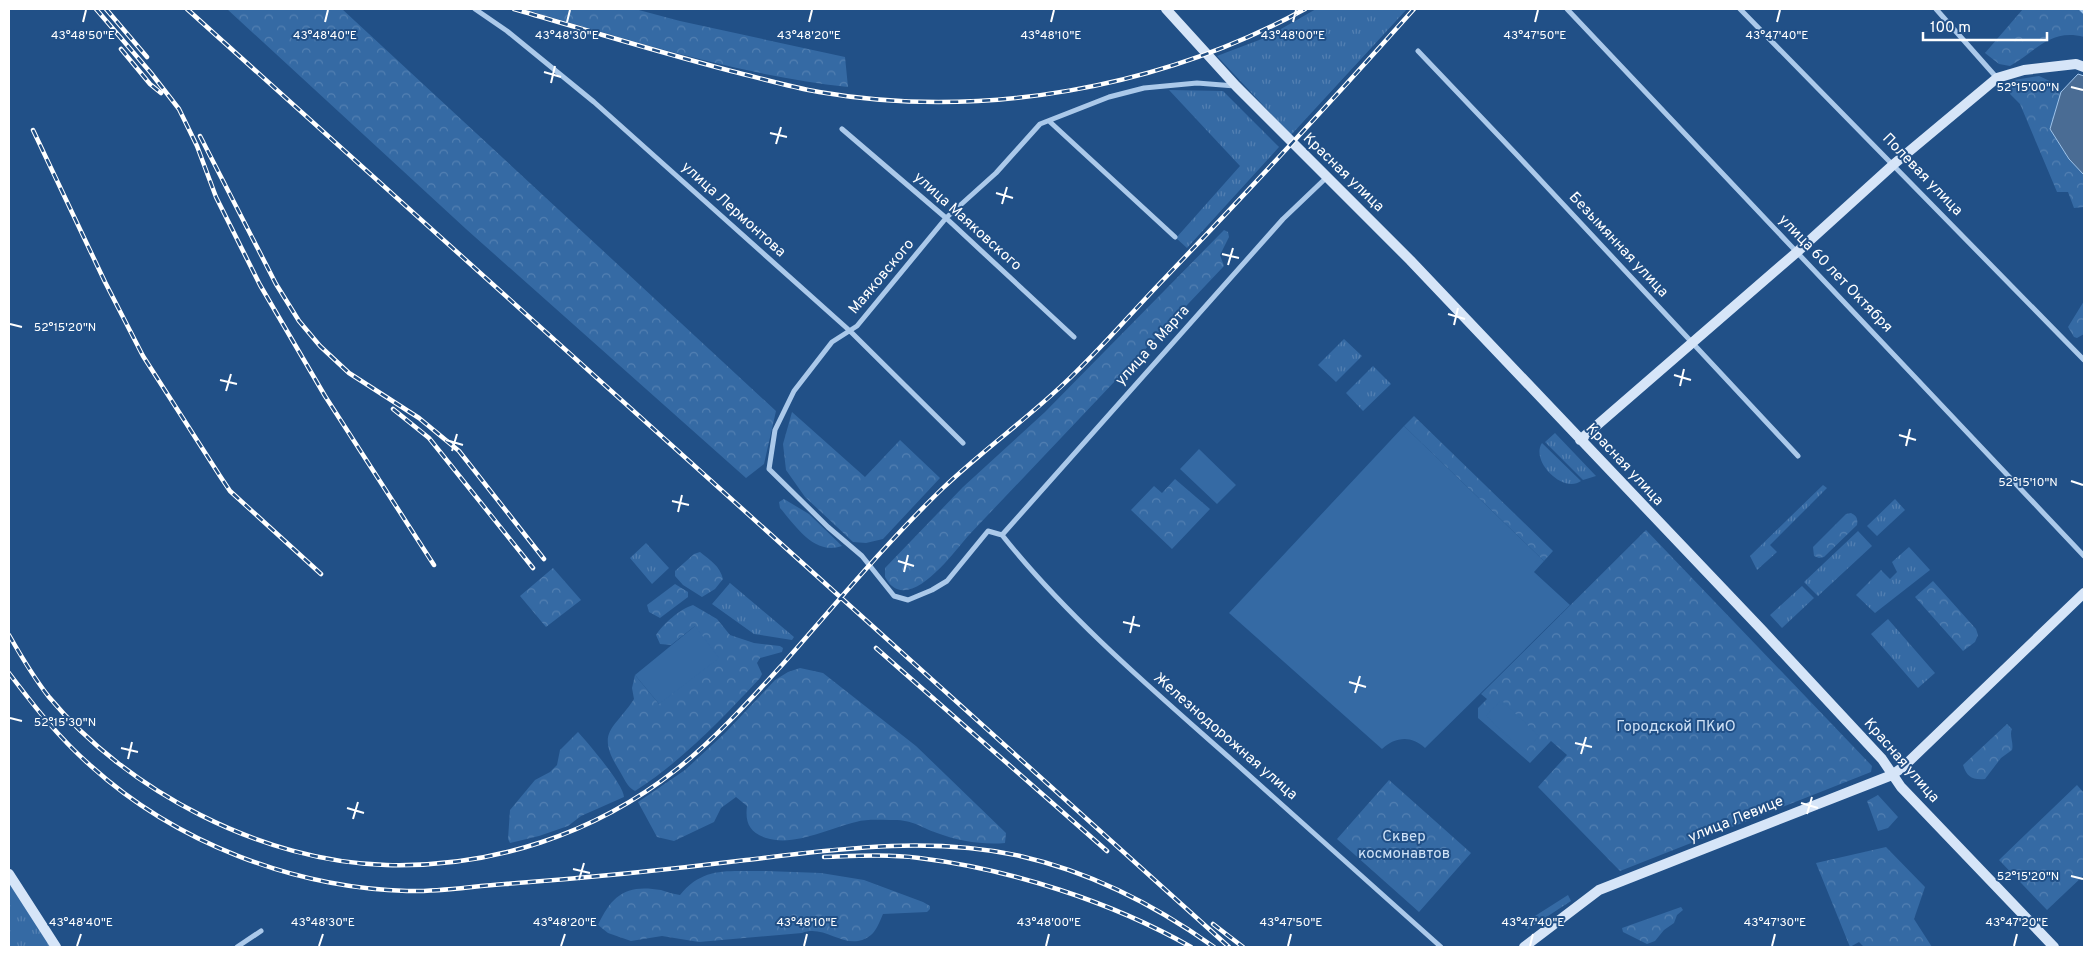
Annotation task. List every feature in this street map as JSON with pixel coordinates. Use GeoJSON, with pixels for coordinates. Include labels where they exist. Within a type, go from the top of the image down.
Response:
{"type":"FeatureCollection","features":[{"type":"Feature","properties":{"kind":"street","name":"улица Лермонтова"},"geometry":{"type":"LineString","coordinates":[[475,9],[507,32],[594,102],[850,331],[963,443]]}},
{"type":"Feature","properties":{"kind":"street","name":"Красная улица"},"geometry":{"type":"LineString","coordinates":[[1166,9],[1236,86],[1410,260],[1882,759],[1892,775],[2054,947]]}},
{"type":"Feature","properties":{"kind":"street","name":"улица 60 лет Октября"},"geometry":{"type":"LineString","coordinates":[[1567,9],[2084,556]]}},
{"type":"Feature","properties":{"kind":"street","name":"Полевая улица"},"geometry":{"type":"LineString","coordinates":[[1740,9],[2084,360]]}},
{"type":"Feature","properties":{"kind":"street"},"geometry":{"type":"LineString","coordinates":[[1936,9],[1997,78]]}},
{"type":"Feature","properties":{"kind":"street","name":"Безымянная улица"},"geometry":{"type":"LineString","coordinates":[[1418,51],[1798,456]]}},
{"type":"Feature","properties":{"kind":"street"},"geometry":{"type":"LineString","coordinates":[[1580,440],[1797,252],[1894,164],[1997,78],[2024,70],[2076,64],[2084,67]]}},
{"type":"Feature","properties":{"kind":"street","name":"Маяковского"},"geometry":{"type":"LineString","coordinates":[[1002,535],[988,532],[947,581],[908,600],[894,596],[862,556],[828,528],[769,469],[776,430],[794,391],[832,342],[857,326],[946,218],[996,173],[1040,124],[1109,97],[1144,88],[1197,83],[1236,86]]}},
{"type":"Feature","properties":{"kind":"street"},"geometry":{"type":"LineString","coordinates":[[1049,120],[1175,237]]}},
{"type":"Feature","properties":{"kind":"street","name":"улица Маяковского"},"geometry":{"type":"LineString","coordinates":[[842,129],[946,218],[1074,337]]}},
{"type":"Feature","properties":{"kind":"street","name":"улица 8 Марта"},"geometry":{"type":"LineString","coordinates":[[1002,535],[1283,219],[1327,177]]}},
{"type":"Feature","properties":{"kind":"street","name":"Железнодорожная улица"},"geometry":{"type":"LineString","coordinates":[[1002,535],[1020,558],[1147,685],[1441,947]]}},
{"type":"Feature","properties":{"kind":"street","name":"улица Левице"},"geometry":{"type":"LineString","coordinates":[[1524,947],[1599,890],[1892,775],[1903,767],[2084,593]]}},
{"type":"Feature","properties":{"kind":"street"},"geometry":{"type":"LineString","coordinates":[[9,874],[12,886],[56,947]]}},
{"type":"Feature","properties":{"kind":"street"},"geometry":{"type":"LineString","coordinates":[[237,947],[261,931]]}},
{"type":"Feature","properties":{"kind":"green space"},"geometry":{"type":"Polygon","coordinates":[[[227,9],[342,9],[776,411],[764,464],[746,478],[466,229],[227,9]]]}},
{"type":"Feature","properties":{"kind":"green space"},"geometry":{"type":"Polygon","coordinates":[[[523,9],[635,9],[680,21],[845,57],[848,87],[765,74],[725,65],[523,9]]]}},
{"type":"Feature","properties":{"kind":"green space"},"geometry":{"type":"Polygon","coordinates":[[[1316,9],[1407,9],[1291,135],[1217,56],[1267,37],[1316,9]]]}},
{"type":"Feature","properties":{"kind":"green space"},"geometry":{"type":"Polygon","coordinates":[[[2023,9],[2084,9],[2084,37],[2072,35],[2053,38],[2044,42],[2010,66],[1999,64],[1985,53],[2023,9]]]}},
{"type":"Feature","properties":{"kind":"green space"},"geometry":{"type":"Polygon","coordinates":[[[2039,76],[2054,83],[2061,92],[2050,129],[2069,159],[2084,175],[2084,207],[2074,208],[2068,192],[2057,192],[2020,104],[2010,94],[2014,80],[2039,76]]]}},
{"type":"Feature","properties":{"kind":"green space"},"geometry":{"type":"Polygon","coordinates":[[[1169,90],[1223,91],[1279,147],[1187,248],[1176,238],[1240,166],[1169,90]]]}},
{"type":"Feature","properties":{"kind":"green space"},"geometry":{"type":"Polygon","coordinates":[[[1224,230],[1228,232],[1229,237],[1220,255],[1224,266],[934,574],[912,589],[901,590],[891,585],[885,577],[885,568],[963,487],[1045,412],[1224,230]]]}},
{"type":"Feature","properties":{"kind":"green space"},"geometry":{"type":"Polygon","coordinates":[[[2084,301],[2084,334],[2077,338],[2074,337],[2068,327],[2084,301]]]}},
{"type":"Feature","properties":{"kind":"green space"},"geometry":{"type":"Polygon","coordinates":[[[1344,339],[1362,356],[1336,382],[1318,365],[1344,339]]]}},
{"type":"Feature","properties":{"kind":"green space"},"geometry":{"type":"Polygon","coordinates":[[[1373,366],[1391,384],[1363,411],[1346,393],[1373,366]]]}},
{"type":"Feature","properties":{"kind":"green space"},"geometry":{"type":"Polygon","coordinates":[[[792,412],[865,477],[900,440],[940,478],[883,539],[866,543],[853,542],[805,497],[786,470],[783,444],[792,412]]]}},
{"type":"Feature","properties":{"kind":"green space"},"geometry":{"type":"Polygon","coordinates":[[[1414,416],[1553,551],[1544,561],[1404,426],[1414,416]]]}},
{"type":"Feature","properties":{"kind":"green space"},"geometry":{"type":"Polygon","coordinates":[[[1404,426],[1544,561],[1534,572],[1570,605],[1425,748],[1414,741],[1403,739],[1392,742],[1382,749],[1229,613],[1404,426]]]}},
{"type":"Feature","properties":{"kind":"green space"},"geometry":{"type":"Polygon","coordinates":[[[1555,433],[1596,476],[1583,480],[1545,442],[1555,433]]]}},
{"type":"Feature","properties":{"kind":"green space"},"geometry":{"type":"Polygon","coordinates":[[[1542,443],[1581,481],[1574,484],[1566,483],[1550,474],[1540,458],[1539,450],[1542,443]]]}},
{"type":"Feature","properties":{"kind":"green space"},"geometry":{"type":"Polygon","coordinates":[[[1199,449],[1236,485],[1217,504],[1180,469],[1199,449]]]}},
{"type":"Feature","properties":{"kind":"green space"},"geometry":{"type":"Polygon","coordinates":[[[1175,479],[1210,509],[1172,549],[1131,510],[1154,486],[1162,493],[1175,479]]]}},
{"type":"Feature","properties":{"kind":"green space"},"geometry":{"type":"Polygon","coordinates":[[[1823,485],[1827,488],[1770,545],[1777,552],[1757,570],[1750,556],[1823,485]]]}},
{"type":"Feature","properties":{"kind":"green space"},"geometry":{"type":"Polygon","coordinates":[[[784,499],[809,514],[842,546],[823,547],[806,537],[780,508],[779,502],[784,499]]]}},
{"type":"Feature","properties":{"kind":"green space"},"geometry":{"type":"Polygon","coordinates":[[[1895,499],[1905,510],[1877,536],[1867,526],[1895,499]]]}},
{"type":"Feature","properties":{"kind":"green space"},"geometry":{"type":"Polygon","coordinates":[[[1851,513],[1857,518],[1857,525],[1824,557],[1814,556],[1813,547],[1846,514],[1851,513]]]}},
{"type":"Feature","properties":{"kind":"green space","name":"Городской ПКиО"},"geometry":{"type":"Polygon","coordinates":[[[1646,530],[1872,766],[1871,772],[1620,871],[1538,787],[1567,755],[1551,741],[1530,763],[1478,718],[1478,708],[1487,699],[1481,694],[1646,530]]]}},
{"type":"Feature","properties":{"kind":"green space"},"geometry":{"type":"Polygon","coordinates":[[[1858,531],[1872,546],[1818,596],[1804,582],[1858,531]]]}},
{"type":"Feature","properties":{"kind":"green space"},"geometry":{"type":"Polygon","coordinates":[[[646,543],[669,568],[652,584],[630,558],[646,543]]]}},
{"type":"Feature","properties":{"kind":"green space"},"geometry":{"type":"Polygon","coordinates":[[[1909,547],[1930,570],[1875,613],[1856,595],[1881,570],[1890,579],[1897,572],[1892,562],[1909,547]]]}},
{"type":"Feature","properties":{"kind":"green space"},"geometry":{"type":"Polygon","coordinates":[[[700,552],[717,567],[723,579],[715,589],[702,597],[683,585],[675,576],[675,571],[694,554],[700,552]]]}},
{"type":"Feature","properties":{"kind":"green space"},"geometry":{"type":"Polygon","coordinates":[[[553,568],[581,600],[546,627],[520,596],[553,568]]]}},
{"type":"Feature","properties":{"kind":"green space"},"geometry":{"type":"Polygon","coordinates":[[[1933,581],[1976,629],[1978,635],[1975,642],[1963,651],[1915,597],[1933,581]]]}},
{"type":"Feature","properties":{"kind":"green space"},"geometry":{"type":"Polygon","coordinates":[[[730,583],[794,637],[792,640],[754,634],[712,604],[730,583]]]}},
{"type":"Feature","properties":{"kind":"green space"},"geometry":{"type":"Polygon","coordinates":[[[675,584],[688,592],[688,597],[660,618],[649,612],[647,605],[675,584]]]}},
{"type":"Feature","properties":{"kind":"green space"},"geometry":{"type":"Polygon","coordinates":[[[1802,586],[1814,598],[1782,628],[1770,615],[1802,586]]]}},
{"type":"Feature","properties":{"kind":"green space"},"geometry":{"type":"Polygon","coordinates":[[[693,605],[717,619],[730,635],[754,643],[780,646],[783,648],[782,652],[760,658],[757,663],[762,674],[746,693],[685,753],[635,791],[626,782],[612,757],[608,747],[610,731],[634,699],[632,688],[635,675],[659,704],[695,626],[671,645],[660,644],[656,635],[672,617],[693,605]]]}},
{"type":"Feature","properties":{"kind":"green space"},"geometry":{"type":"Polygon","coordinates":[[[1888,619],[1935,673],[1918,688],[1871,634],[1888,619]]]}},
{"type":"Feature","properties":{"kind":"green space"},"geometry":{"type":"Polygon","coordinates":[[[695,626],[719,658],[659,704],[635,675],[695,626]]]}},
{"type":"Feature","properties":{"kind":"green space"},"geometry":{"type":"Polygon","coordinates":[[[800,668],[823,673],[916,746],[1006,833],[1005,843],[979,843],[962,840],[945,836],[910,822],[898,820],[860,821],[812,836],[777,840],[760,836],[749,826],[747,806],[736,797],[721,808],[714,822],[674,841],[657,837],[638,802],[685,770],[725,733],[775,680],[788,672],[800,668]]]}},
{"type":"Feature","properties":{"kind":"green space"},"geometry":{"type":"Polygon","coordinates":[[[1501,700],[1539,736],[1524,752],[1486,716],[1501,700]]]}},
{"type":"Feature","properties":{"kind":"green space"},"geometry":{"type":"Polygon","coordinates":[[[2007,724],[2012,729],[2012,750],[2001,758],[1985,779],[1971,777],[1963,765],[2007,724]]]}},
{"type":"Feature","properties":{"kind":"green space"},"geometry":{"type":"Polygon","coordinates":[[[578,732],[612,774],[624,797],[581,816],[568,826],[510,843],[508,839],[510,810],[535,780],[550,772],[557,765],[560,750],[578,732]]]}},
{"type":"Feature","properties":{"kind":"green space","name":"Сквер космонавтов"},"geometry":{"type":"Polygon","coordinates":[[[1389,780],[1471,853],[1419,912],[1337,839],[1389,780]]]}},
{"type":"Feature","properties":{"kind":"green space"},"geometry":{"type":"Polygon","coordinates":[[[2077,785],[2084,793],[2084,875],[2047,910],[1999,860],[2077,785]]]}},
{"type":"Feature","properties":{"kind":"green space"},"geometry":{"type":"Polygon","coordinates":[[[1878,795],[1898,817],[1888,828],[1878,831],[1867,801],[1878,795]]]}},
{"type":"Feature","properties":{"kind":"green space"},"geometry":{"type":"Polygon","coordinates":[[[1886,847],[1925,887],[1914,919],[1932,947],[1864,947],[1859,942],[1850,947],[1816,863],[1886,847]]]}},
{"type":"Feature","properties":{"kind":"green space"},"geometry":{"type":"Polygon","coordinates":[[[730,871],[821,873],[864,880],[923,902],[930,906],[930,909],[927,912],[883,914],[871,935],[862,940],[853,941],[811,931],[699,942],[662,936],[631,941],[608,933],[598,925],[615,899],[629,891],[649,889],[680,895],[689,885],[709,874],[730,871]]]}},
{"type":"Feature","properties":{"kind":"green space"},"geometry":{"type":"Polygon","coordinates":[[[9,874],[56,947],[9,947],[9,874]]]}},
{"type":"Feature","properties":{"kind":"green space"},"geometry":{"type":"Polygon","coordinates":[[[1568,895],[1571,901],[1528,929],[1524,927],[1524,923],[1568,895]]]}},
{"type":"Feature","properties":{"kind":"green space"},"geometry":{"type":"Polygon","coordinates":[[[1681,907],[1683,910],[1677,915],[1674,923],[1664,930],[1655,941],[1647,944],[1623,932],[1622,928],[1681,907]]]}},
{"type":"Feature","properties":{"kind":"shaded area"},"geometry":{"type":"Polygon","coordinates":[[[2078,74],[2084,76],[2084,175],[2069,159],[2050,129],[2061,92],[2078,74]]]}},
{"type":"Feature","properties":{"kind":"waterway"},"geometry":{"type":"LineString","coordinates":[[2080,9],[2084,13]]}},
{"type":"Feature","properties":{"kind":"railway"},"geometry":{"type":"LineString","coordinates":[[96,9],[179,109],[197,146],[216,197],[260,285],[325,396],[434,565]]}},
{"type":"Feature","properties":{"kind":"railway"},"geometry":{"type":"LineString","coordinates":[[106,9],[147,57]]}},
{"type":"Feature","properties":{"kind":"railway"},"geometry":{"type":"LineString","coordinates":[[187,9],[1229,947]]}},
{"type":"Feature","properties":{"kind":"railway"},"geometry":{"type":"LineString","coordinates":[[514,9],[676,56],[797,88],[881,100],[943,102],[1006,99],[1069,91],[1131,77],[1191,59],[1249,36],[1305,9]]}},
{"type":"Feature","properties":{"kind":"railway"},"geometry":{"type":"LineString","coordinates":[[9,635],[33,675],[49,697],[81,731],[117,762],[157,791],[201,815],[246,835],[292,851],[339,861],[386,865],[426,864],[465,860],[503,853],[577,829],[612,812],[645,792],[677,769],[719,732],[782,665],[901,530],[959,473],[1059,388],[1098,350],[1414,9]]}},
{"type":"Feature","properties":{"kind":"railway"},"geometry":{"type":"LineString","coordinates":[[121,49],[150,84],[161,93]]}},
{"type":"Feature","properties":{"kind":"railway"},"geometry":{"type":"LineString","coordinates":[[33,130],[105,282],[143,356],[220,476],[230,491],[321,574]]}},
{"type":"Feature","properties":{"kind":"railway"},"geometry":{"type":"LineString","coordinates":[[200,136],[276,284],[299,321],[320,346],[349,373],[419,418],[459,451],[544,559]]}},
{"type":"Feature","properties":{"kind":"railway"},"geometry":{"type":"LineString","coordinates":[[393,409],[429,438],[533,568]]}},
{"type":"Feature","properties":{"kind":"railway"},"geometry":{"type":"LineString","coordinates":[[876,648],[1107,851]]}},
{"type":"Feature","properties":{"kind":"railway"},"geometry":{"type":"LineString","coordinates":[[9,673],[68,744],[124,793],[160,817],[198,838],[238,856],[279,870],[321,881],[364,888],[431,891],[626,874],[883,846],[951,847],[986,850],[1020,856],[1072,871],[1145,904],[1169,917],[1214,947]]}},
{"type":"Feature","properties":{"kind":"railway"},"geometry":{"type":"LineString","coordinates":[[824,857],[907,857],[989,870],[1024,879],[1094,902],[1128,916],[1191,947]]}},
{"type":"Feature","properties":{"kind":"railway"},"geometry":{"type":"LineString","coordinates":[[1213,924],[1243,947]]}}]}
